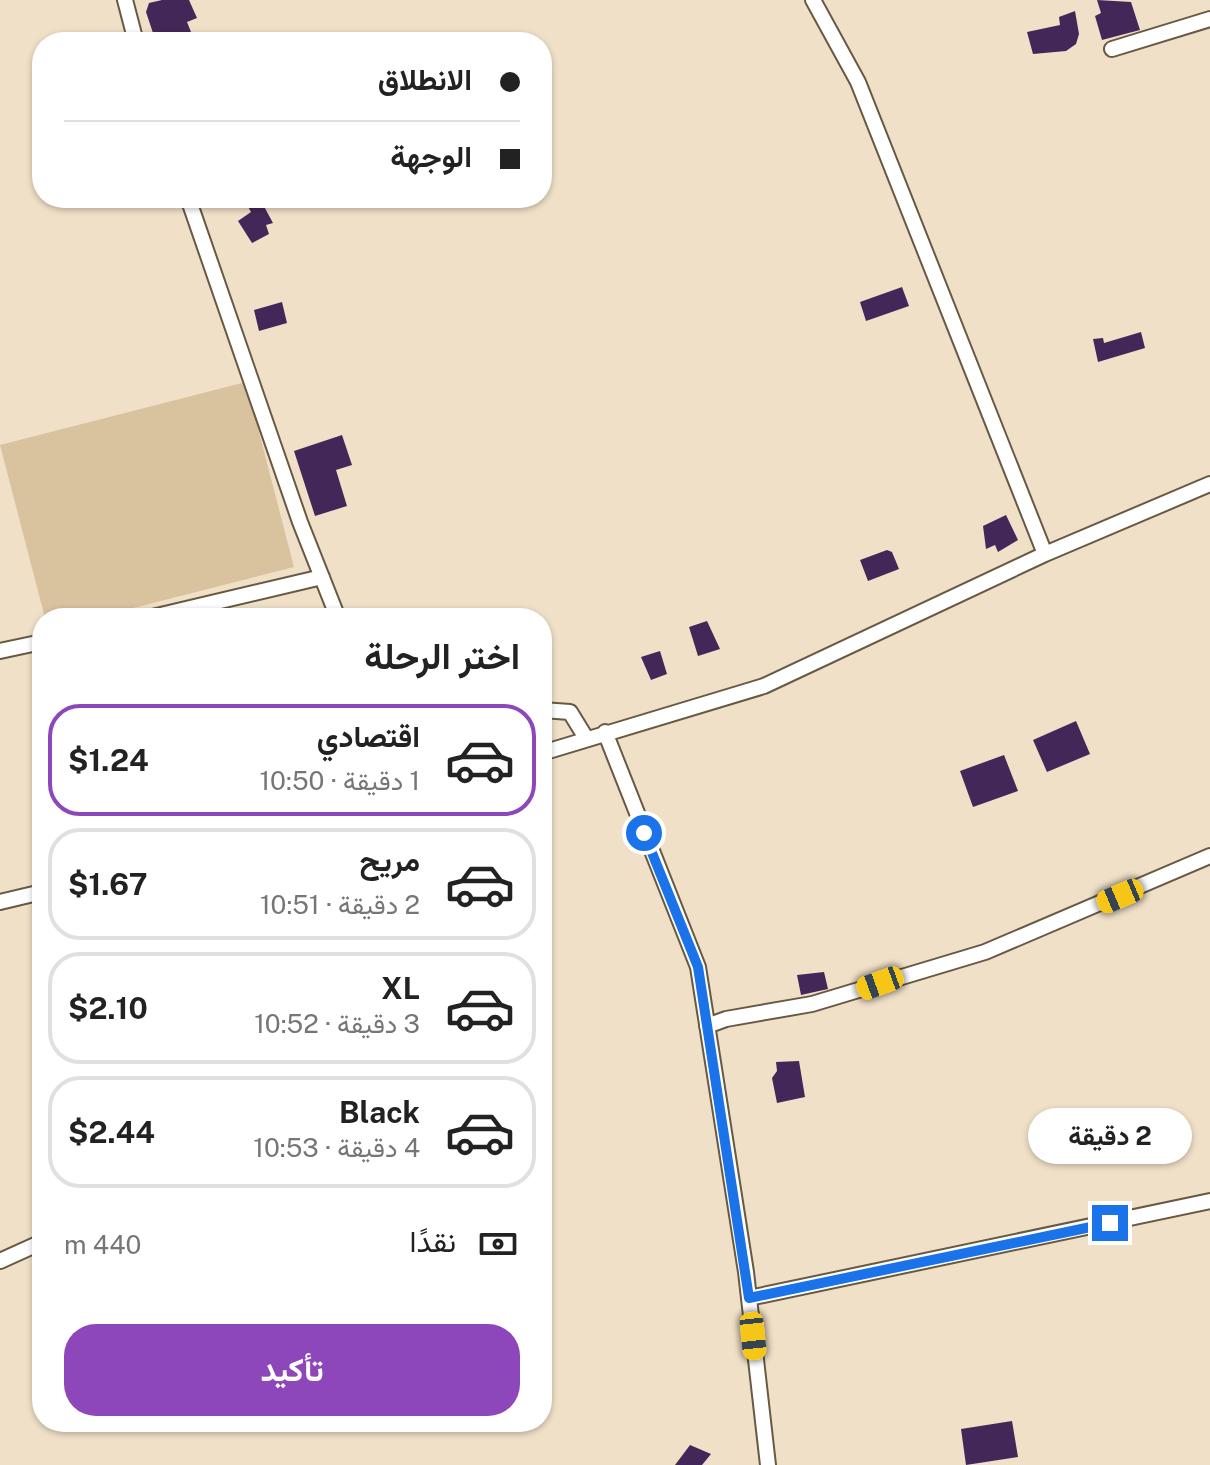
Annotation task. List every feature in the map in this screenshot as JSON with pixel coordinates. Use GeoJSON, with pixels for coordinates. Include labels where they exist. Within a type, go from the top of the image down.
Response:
{"type":"FeatureCollection","features":[{"type":"Feature","properties":{"kind":"street"},"geometry":{"type":"LineString","coordinates":[[125,0],[133,32]]}},
{"type":"Feature","properties":{"kind":"street"},"geometry":{"type":"LineString","coordinates":[[813,0],[858,82],[1045,554]]}},
{"type":"Feature","properties":{"kind":"street"},"geometry":{"type":"LineString","coordinates":[[1112,49],[1210,19]]}},
{"type":"Feature","properties":{"kind":"street"},"geometry":{"type":"LineString","coordinates":[[192,208],[334,608]]}},
{"type":"Feature","properties":{"kind":"street"},"geometry":{"type":"LineString","coordinates":[[552,750],[764,686],[1045,554],[1210,484]]}},
{"type":"Feature","properties":{"kind":"street"},"geometry":{"type":"LineString","coordinates":[[190,608],[322,577]]}},
{"type":"Feature","properties":{"kind":"street"},"geometry":{"type":"LineString","coordinates":[[0,651],[32,644]]}},
{"type":"Feature","properties":{"kind":"street"},"geometry":{"type":"LineString","coordinates":[[552,711],[570,712],[586,738]]}},
{"type":"Feature","properties":{"kind":"street"},"geometry":{"type":"LineString","coordinates":[[605,732],[692,946],[749,1298],[768,1465]]}},
{"type":"Feature","properties":{"kind":"street"},"geometry":{"type":"LineString","coordinates":[[707,1026],[726,1019],[812,1004],[985,952],[1210,856]]}},
{"type":"Feature","properties":{"kind":"street"},"geometry":{"type":"LineString","coordinates":[[0,902],[32,894]]}},
{"type":"Feature","properties":{"kind":"street"},"geometry":{"type":"LineString","coordinates":[[749,1298],[1210,1201]]}},
{"type":"Feature","properties":{"kind":"street"},"geometry":{"type":"LineString","coordinates":[[0,1261],[32,1247]]}},
{"type":"Feature","properties":{"kind":"shaded area"},"geometry":{"type":"Polygon","coordinates":[[[246,382],[294,567],[133,608],[42,608],[0,445],[246,382]]]}},
{"type":"Feature","properties":{"kind":"building"},"geometry":{"type":"Polygon","coordinates":[[[189,0],[197,18],[187,22],[191,32],[153,32],[146,12],[149,3],[189,0]]]}},
{"type":"Feature","properties":{"kind":"building"},"geometry":{"type":"Polygon","coordinates":[[[1097,0],[1131,2],[1140,30],[1102,40],[1095,16],[1101,13],[1097,0]]]}},
{"type":"Feature","properties":{"kind":"building"},"geometry":{"type":"Polygon","coordinates":[[[1075,11],[1079,34],[1076,44],[1066,51],[1033,54],[1027,32],[1060,25],[1059,17],[1075,11]]]}},
{"type":"Feature","properties":{"kind":"building"},"geometry":{"type":"Polygon","coordinates":[[[249,208],[265,208],[273,223],[266,225],[269,234],[252,243],[238,221],[251,212],[249,208]]]}},
{"type":"Feature","properties":{"kind":"building"},"geometry":{"type":"Polygon","coordinates":[[[902,287],[909,306],[866,321],[860,302],[902,287]]]}},
{"type":"Feature","properties":{"kind":"building"},"geometry":{"type":"Polygon","coordinates":[[[282,302],[287,323],[259,331],[254,310],[282,302]]]}},
{"type":"Feature","properties":{"kind":"building"},"geometry":{"type":"Polygon","coordinates":[[[1141,332],[1145,348],[1098,362],[1093,339],[1103,338],[1104,343],[1141,332]]]}},
{"type":"Feature","properties":{"kind":"building"},"geometry":{"type":"Polygon","coordinates":[[[342,435],[352,465],[336,470],[347,506],[315,516],[294,451],[342,435]]]}},
{"type":"Feature","properties":{"kind":"building"},"geometry":{"type":"Polygon","coordinates":[[[1006,515],[1018,540],[998,552],[995,545],[986,549],[983,526],[1006,515]]]}},
{"type":"Feature","properties":{"kind":"building"},"geometry":{"type":"Polygon","coordinates":[[[887,550],[892,552],[899,569],[868,581],[860,560],[887,550]]]}},
{"type":"Feature","properties":{"kind":"building"},"geometry":{"type":"Polygon","coordinates":[[[707,621],[720,649],[698,656],[689,627],[707,621]]]}},
{"type":"Feature","properties":{"kind":"building"},"geometry":{"type":"Polygon","coordinates":[[[660,651],[667,674],[651,680],[641,657],[660,651]]]}},
{"type":"Feature","properties":{"kind":"building"},"geometry":{"type":"Polygon","coordinates":[[[1076,721],[1090,754],[1047,772],[1033,740],[1076,721]]]}},
{"type":"Feature","properties":{"kind":"building"},"geometry":{"type":"Polygon","coordinates":[[[1004,755],[1018,791],[973,807],[960,771],[1004,755]]]}},
{"type":"Feature","properties":{"kind":"building"},"geometry":{"type":"Polygon","coordinates":[[[824,972],[828,989],[801,995],[797,975],[824,972]]]}},
{"type":"Feature","properties":{"kind":"building"},"geometry":{"type":"Polygon","coordinates":[[[799,1061],[805,1097],[777,1103],[772,1078],[777,1071],[776,1062],[799,1061]]]}},
{"type":"Feature","properties":{"kind":"building"},"geometry":{"type":"Polygon","coordinates":[[[1012,1421],[1018,1457],[966,1465],[961,1429],[1012,1421]]]}},
{"type":"Feature","properties":{"kind":"building"},"geometry":{"type":"Polygon","coordinates":[[[690,1445],[711,1454],[702,1465],[675,1465],[690,1445]]]}},
{"type":"Feature","properties":{"kind":"route"},"geometry":{"type":"LineString","coordinates":[[644,833],[698,967],[714,1054],[749,1298],[1110,1223]]}}]}
